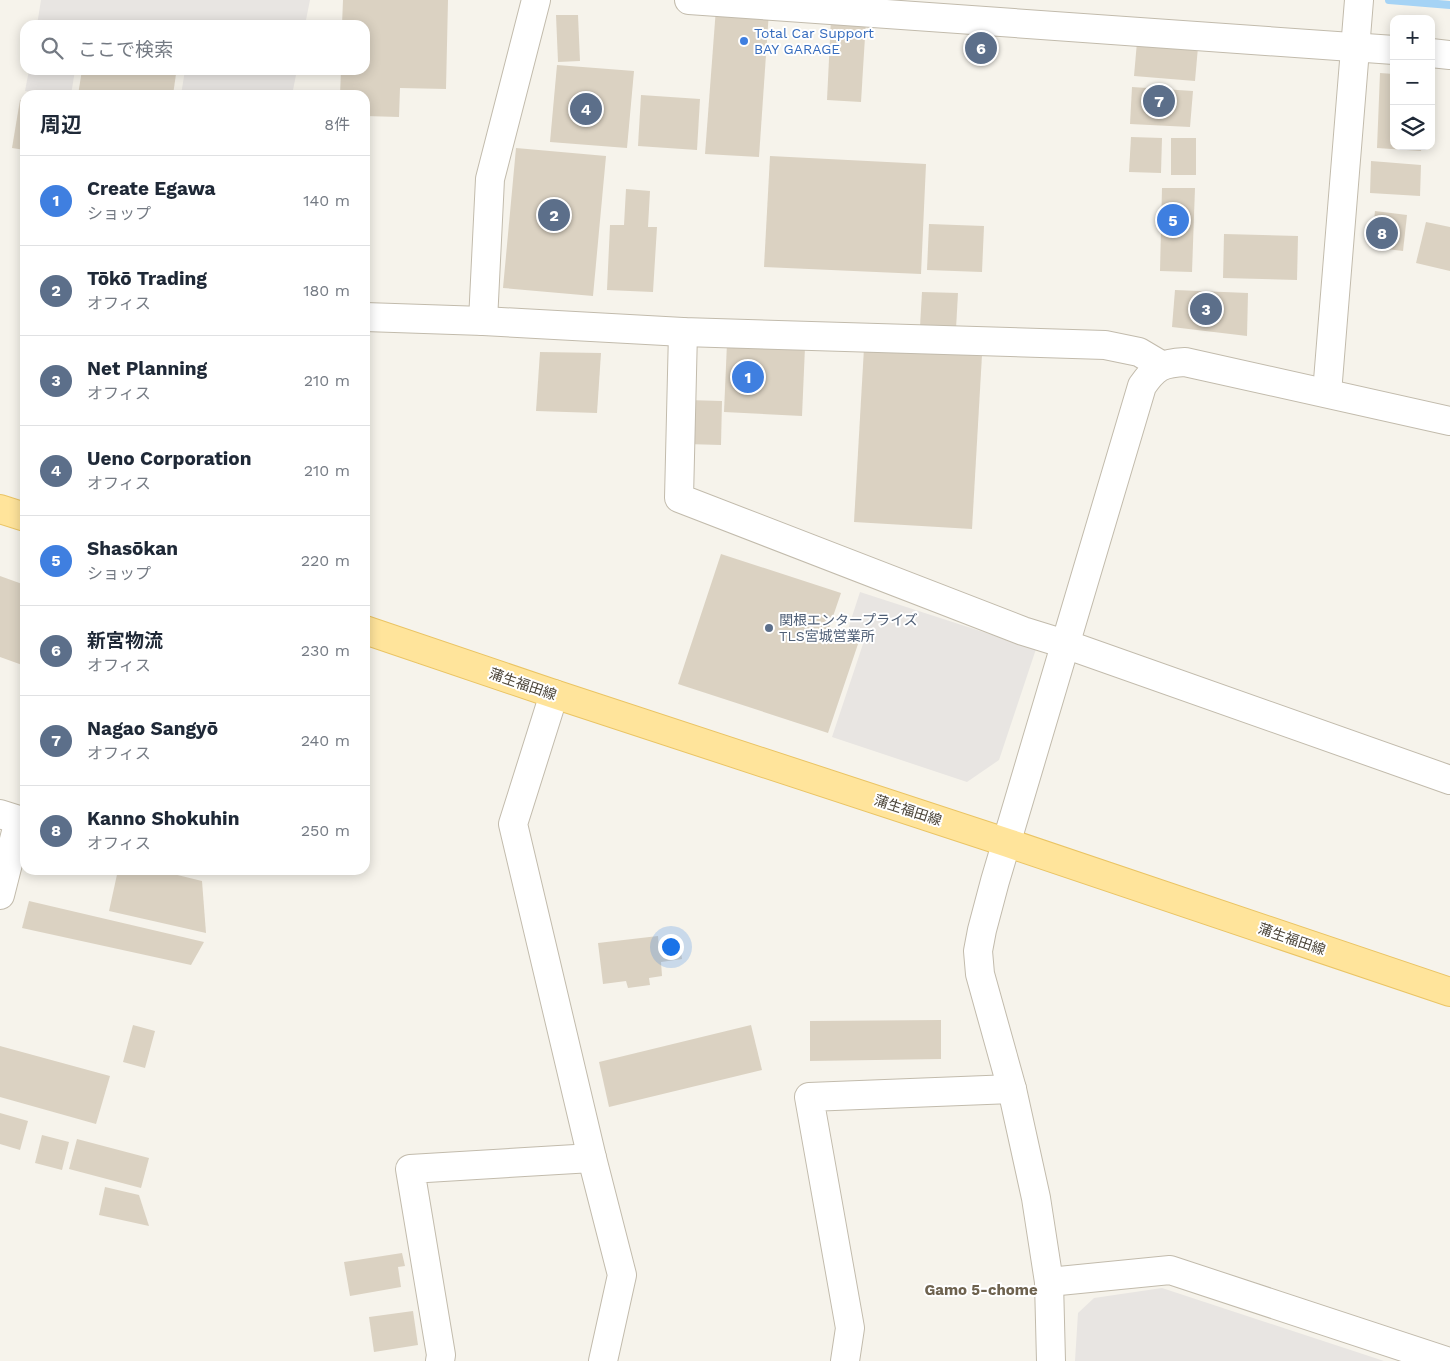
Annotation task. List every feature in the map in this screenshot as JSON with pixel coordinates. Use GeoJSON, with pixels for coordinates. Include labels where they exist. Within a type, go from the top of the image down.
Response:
{"type":"FeatureCollection","features":[{"type":"Feature","properties":{"kind":"main road"},"geometry":{"type":"LineString","coordinates":[[0,509],[20,515]]}},
{"type":"Feature","properties":{"kind":"main road","name":"蒲生福田線"},"geometry":{"type":"LineString","coordinates":[[370,632],[554,694],[1008,842],[1450,992]]}},
{"type":"Feature","properties":{"kind":"street"},"geometry":{"type":"LineString","coordinates":[[483,321],[490,179],[536,0]]}},
{"type":"Feature","properties":{"kind":"street"},"geometry":{"type":"LineString","coordinates":[[689,0],[1357,24],[1390,47]]}},
{"type":"Feature","properties":{"kind":"street"},"geometry":{"type":"LineString","coordinates":[[1327,393],[1357,24]]}},
{"type":"Feature","properties":{"kind":"street"},"geometry":{"type":"LineString","coordinates":[[1435,53],[1450,55]]}},
{"type":"Feature","properties":{"kind":"street"},"geometry":{"type":"LineString","coordinates":[[370,317],[483,321],[683,332],[1105,345],[1139,352],[1161,366]]}},
{"type":"Feature","properties":{"kind":"street"},"geometry":{"type":"LineString","coordinates":[[683,332],[679,498],[1023,631],[1066,644],[1450,780]]}},
{"type":"Feature","properties":{"kind":"street"},"geometry":{"type":"LineString","coordinates":[[1051,1361],[1049,1282],[1036,1198],[1012,1088],[980,974],[978,951],[982,930],[1142,386],[1150,374],[1161,366],[1185,362],[1450,421]]}},
{"type":"Feature","properties":{"kind":"street"},"geometry":{"type":"LineString","coordinates":[[554,694],[514,824],[592,1158],[622,1276],[603,1361]]}},
{"type":"Feature","properties":{"kind":"street"},"geometry":{"type":"LineString","coordinates":[[0,814],[19,820],[0,895]]}},
{"type":"Feature","properties":{"kind":"street"},"geometry":{"type":"LineString","coordinates":[[845,1361],[850,1328],[809,1097],[1012,1088]]}},
{"type":"Feature","properties":{"kind":"street"},"geometry":{"type":"LineString","coordinates":[[440,1361],[441,1355],[410,1169],[592,1158]]}},
{"type":"Feature","properties":{"kind":"street"},"geometry":{"type":"LineString","coordinates":[[1049,1282],[1170,1270],[1440,1360]]}},
{"type":"Feature","properties":{"kind":"shaded area"},"geometry":{"type":"Polygon","coordinates":[[[41,0],[310,0],[306,20],[38,20],[41,0]]]}},
{"type":"Feature","properties":{"kind":"shaded area"},"geometry":{"type":"Polygon","coordinates":[[[28,75],[74,75],[72,90],[25,90],[28,75]]]}},
{"type":"Feature","properties":{"kind":"shaded area"},"geometry":{"type":"Polygon","coordinates":[[[184,75],[296,75],[293,90],[182,90],[184,75]]]}},
{"type":"Feature","properties":{"kind":"shaded area"},"geometry":{"type":"Polygon","coordinates":[[[860,592],[1036,649],[999,760],[967,782],[832,737],[865,638],[847,632],[860,592]]]}},
{"type":"Feature","properties":{"kind":"shaded area"},"geometry":{"type":"Polygon","coordinates":[[[1162,1288],[1384,1361],[1075,1361],[1078,1313],[1094,1298],[1162,1288]]]}},
{"type":"Feature","properties":{"kind":"building"},"geometry":{"type":"Polygon","coordinates":[[[343,0],[448,0],[446,89],[400,88],[399,117],[370,116],[370,90],[340,90],[341,75],[370,75],[370,20],[342,20],[343,0]]]}},
{"type":"Feature","properties":{"kind":"building"},"geometry":{"type":"Polygon","coordinates":[[[716,8],[769,11],[759,157],[705,154],[716,8]]]}},
{"type":"Feature","properties":{"kind":"building"},"geometry":{"type":"Polygon","coordinates":[[[556,15],[578,15],[580,61],[558,62],[556,15]]]}},
{"type":"Feature","properties":{"kind":"building"},"geometry":{"type":"Polygon","coordinates":[[[831,18],[866,20],[861,102],[827,100],[831,18]]]}},
{"type":"Feature","properties":{"kind":"building"},"geometry":{"type":"Polygon","coordinates":[[[1137,42],[1198,47],[1195,81],[1134,76],[1137,42]]]}},
{"type":"Feature","properties":{"kind":"building"},"geometry":{"type":"Polygon","coordinates":[[[557,65],[634,71],[627,148],[550,142],[557,65]]]}},
{"type":"Feature","properties":{"kind":"building"},"geometry":{"type":"Polygon","coordinates":[[[1380,73],[1390,74],[1390,149],[1377,148],[1380,73]]]}},
{"type":"Feature","properties":{"kind":"building"},"geometry":{"type":"Polygon","coordinates":[[[81,75],[176,75],[174,90],[79,90],[81,75]]]}},
{"type":"Feature","properties":{"kind":"building"},"geometry":{"type":"Polygon","coordinates":[[[1132,87],[1193,91],[1190,127],[1130,124],[1132,87]]]}},
{"type":"Feature","properties":{"kind":"building"},"geometry":{"type":"Polygon","coordinates":[[[641,95],[700,99],[697,150],[638,146],[641,95]]]}},
{"type":"Feature","properties":{"kind":"building"},"geometry":{"type":"Polygon","coordinates":[[[20,100],[20,149],[12,148],[20,100]]]}},
{"type":"Feature","properties":{"kind":"building"},"geometry":{"type":"Polygon","coordinates":[[[1131,137],[1162,138],[1161,173],[1129,172],[1131,137]]]}},
{"type":"Feature","properties":{"kind":"building"},"geometry":{"type":"Polygon","coordinates":[[[1171,138],[1196,138],[1196,175],[1171,175],[1171,138]]]}},
{"type":"Feature","properties":{"kind":"building"},"geometry":{"type":"Polygon","coordinates":[[[516,148],[606,156],[593,296],[503,288],[516,148]]]}},
{"type":"Feature","properties":{"kind":"building"},"geometry":{"type":"Polygon","coordinates":[[[770,156],[926,164],[921,274],[764,267],[770,156]]]}},
{"type":"Feature","properties":{"kind":"building"},"geometry":{"type":"Polygon","coordinates":[[[1371,161],[1421,165],[1420,196],[1370,193],[1371,161]]]}},
{"type":"Feature","properties":{"kind":"building"},"geometry":{"type":"Polygon","coordinates":[[[1162,188],[1195,188],[1192,272],[1160,271],[1162,188]]]}},
{"type":"Feature","properties":{"kind":"building"},"geometry":{"type":"Polygon","coordinates":[[[626,189],[650,191],[648,227],[657,227],[653,292],[607,290],[610,225],[624,225],[626,189]]]}},
{"type":"Feature","properties":{"kind":"building"},"geometry":{"type":"Polygon","coordinates":[[[1375,211],[1407,215],[1403,251],[1371,247],[1375,211]]]}},
{"type":"Feature","properties":{"kind":"building"},"geometry":{"type":"Polygon","coordinates":[[[1426,222],[1450,227],[1450,271],[1416,263],[1426,222]]]}},
{"type":"Feature","properties":{"kind":"building"},"geometry":{"type":"Polygon","coordinates":[[[929,224],[984,226],[982,272],[927,270],[929,224]]]}},
{"type":"Feature","properties":{"kind":"building"},"geometry":{"type":"Polygon","coordinates":[[[1224,234],[1298,236],[1297,280],[1223,278],[1224,234]]]}},
{"type":"Feature","properties":{"kind":"building"},"geometry":{"type":"Polygon","coordinates":[[[1175,290],[1248,293],[1247,336],[1172,327],[1175,290]]]}},
{"type":"Feature","properties":{"kind":"building"},"geometry":{"type":"Polygon","coordinates":[[[922,292],[958,293],[956,329],[920,327],[922,292]]]}},
{"type":"Feature","properties":{"kind":"building"},"geometry":{"type":"Polygon","coordinates":[[[727,343],[805,347],[802,416],[724,412],[727,343]]]}},
{"type":"Feature","properties":{"kind":"building"},"geometry":{"type":"Polygon","coordinates":[[[864,348],[982,355],[972,529],[854,522],[864,348]]]}},
{"type":"Feature","properties":{"kind":"building"},"geometry":{"type":"Polygon","coordinates":[[[540,352],[601,353],[597,413],[536,411],[540,352]]]}},
{"type":"Feature","properties":{"kind":"building"},"geometry":{"type":"Polygon","coordinates":[[[687,400],[722,401],[721,445],[686,444],[687,400]]]}},
{"type":"Feature","properties":{"kind":"building"},"geometry":{"type":"Polygon","coordinates":[[[721,554],[841,593],[827,634],[858,644],[828,733],[678,684],[721,554]]]}},
{"type":"Feature","properties":{"kind":"building"},"geometry":{"type":"Polygon","coordinates":[[[0,576],[20,583],[20,664],[0,657],[0,576]]]}},
{"type":"Feature","properties":{"kind":"building"},"geometry":{"type":"Polygon","coordinates":[[[117,875],[177,875],[202,881],[206,933],[109,911],[117,875]]]}},
{"type":"Feature","properties":{"kind":"building"},"geometry":{"type":"Polygon","coordinates":[[[29,901],[204,942],[191,965],[22,928],[29,901]]]}},
{"type":"Feature","properties":{"kind":"building"},"geometry":{"type":"Polygon","coordinates":[[[658,936],[659,949],[680,946],[682,959],[661,962],[662,976],[649,978],[650,985],[628,988],[626,981],[603,984],[598,943],[658,936]]]}},
{"type":"Feature","properties":{"kind":"building"},"geometry":{"type":"Polygon","coordinates":[[[941,1020],[941,1059],[810,1061],[810,1021],[941,1020]]]}},
{"type":"Feature","properties":{"kind":"building"},"geometry":{"type":"Polygon","coordinates":[[[133,1025],[155,1031],[145,1068],[123,1062],[133,1025]]]}},
{"type":"Feature","properties":{"kind":"building"},"geometry":{"type":"Polygon","coordinates":[[[751,1025],[762,1070],[609,1107],[599,1062],[751,1025]]]}},
{"type":"Feature","properties":{"kind":"building"},"geometry":{"type":"Polygon","coordinates":[[[0,1046],[110,1076],[96,1124],[0,1097],[0,1046]]]}},
{"type":"Feature","properties":{"kind":"building"},"geometry":{"type":"Polygon","coordinates":[[[0,1113],[28,1121],[20,1150],[0,1144],[0,1113]]]}},
{"type":"Feature","properties":{"kind":"building"},"geometry":{"type":"Polygon","coordinates":[[[42,1135],[69,1142],[62,1170],[35,1163],[42,1135]]]}},
{"type":"Feature","properties":{"kind":"building"},"geometry":{"type":"Polygon","coordinates":[[[77,1139],[149,1158],[141,1188],[69,1169],[77,1139]]]}},
{"type":"Feature","properties":{"kind":"building"},"geometry":{"type":"Polygon","coordinates":[[[105,1187],[139,1195],[149,1226],[99,1215],[105,1187]]]}},
{"type":"Feature","properties":{"kind":"building"},"geometry":{"type":"Polygon","coordinates":[[[402,1253],[405,1266],[398,1267],[401,1287],[350,1296],[344,1262],[402,1253]]]}},
{"type":"Feature","properties":{"kind":"building"},"geometry":{"type":"Polygon","coordinates":[[[413,1311],[418,1345],[374,1352],[369,1317],[413,1311]]]}},
{"type":"Feature","properties":{"kind":"waterway"},"geometry":{"type":"LineString","coordinates":[[1389,0],[1450,5]]}},
{"type":"Feature","properties":{"kind":"place","name":"Total Car Support BAY GARAGE"},"geometry":{"type":"Point","coordinates":[744,41]}},
{"type":"Feature","properties":{"kind":"place","name":"新宮物流"},"geometry":{"type":"Point","coordinates":[981,48]}},
{"type":"Feature","properties":{"kind":"place","name":"Nagao Sangyō"},"geometry":{"type":"Point","coordinates":[1159,101]}},
{"type":"Feature","properties":{"kind":"place","name":"Ueno Corporation"},"geometry":{"type":"Point","coordinates":[586,109]}},
{"type":"Feature","properties":{"kind":"place","name":"Tōkō Trading"},"geometry":{"type":"Point","coordinates":[554,215]}},
{"type":"Feature","properties":{"kind":"place","name":"Shasōkan"},"geometry":{"type":"Point","coordinates":[1173,220]}},
{"type":"Feature","properties":{"kind":"place","name":"Kanno Shokuhin"},"geometry":{"type":"Point","coordinates":[1382,233]}},
{"type":"Feature","properties":{"kind":"place","name":"Net Planning"},"geometry":{"type":"Point","coordinates":[1206,309]}},
{"type":"Feature","properties":{"kind":"place","name":"Create Egawa"},"geometry":{"type":"Point","coordinates":[748,377]}},
{"type":"Feature","properties":{"kind":"place","name":"関根エンタープライズ TLS宮城営業所"},"geometry":{"type":"Point","coordinates":[769,628]}},
{"type":"Feature","properties":{"kind":"district","name":"Gamo 5-chome"},"geometry":{"type":"Point","coordinates":[981,1290]}}]}
